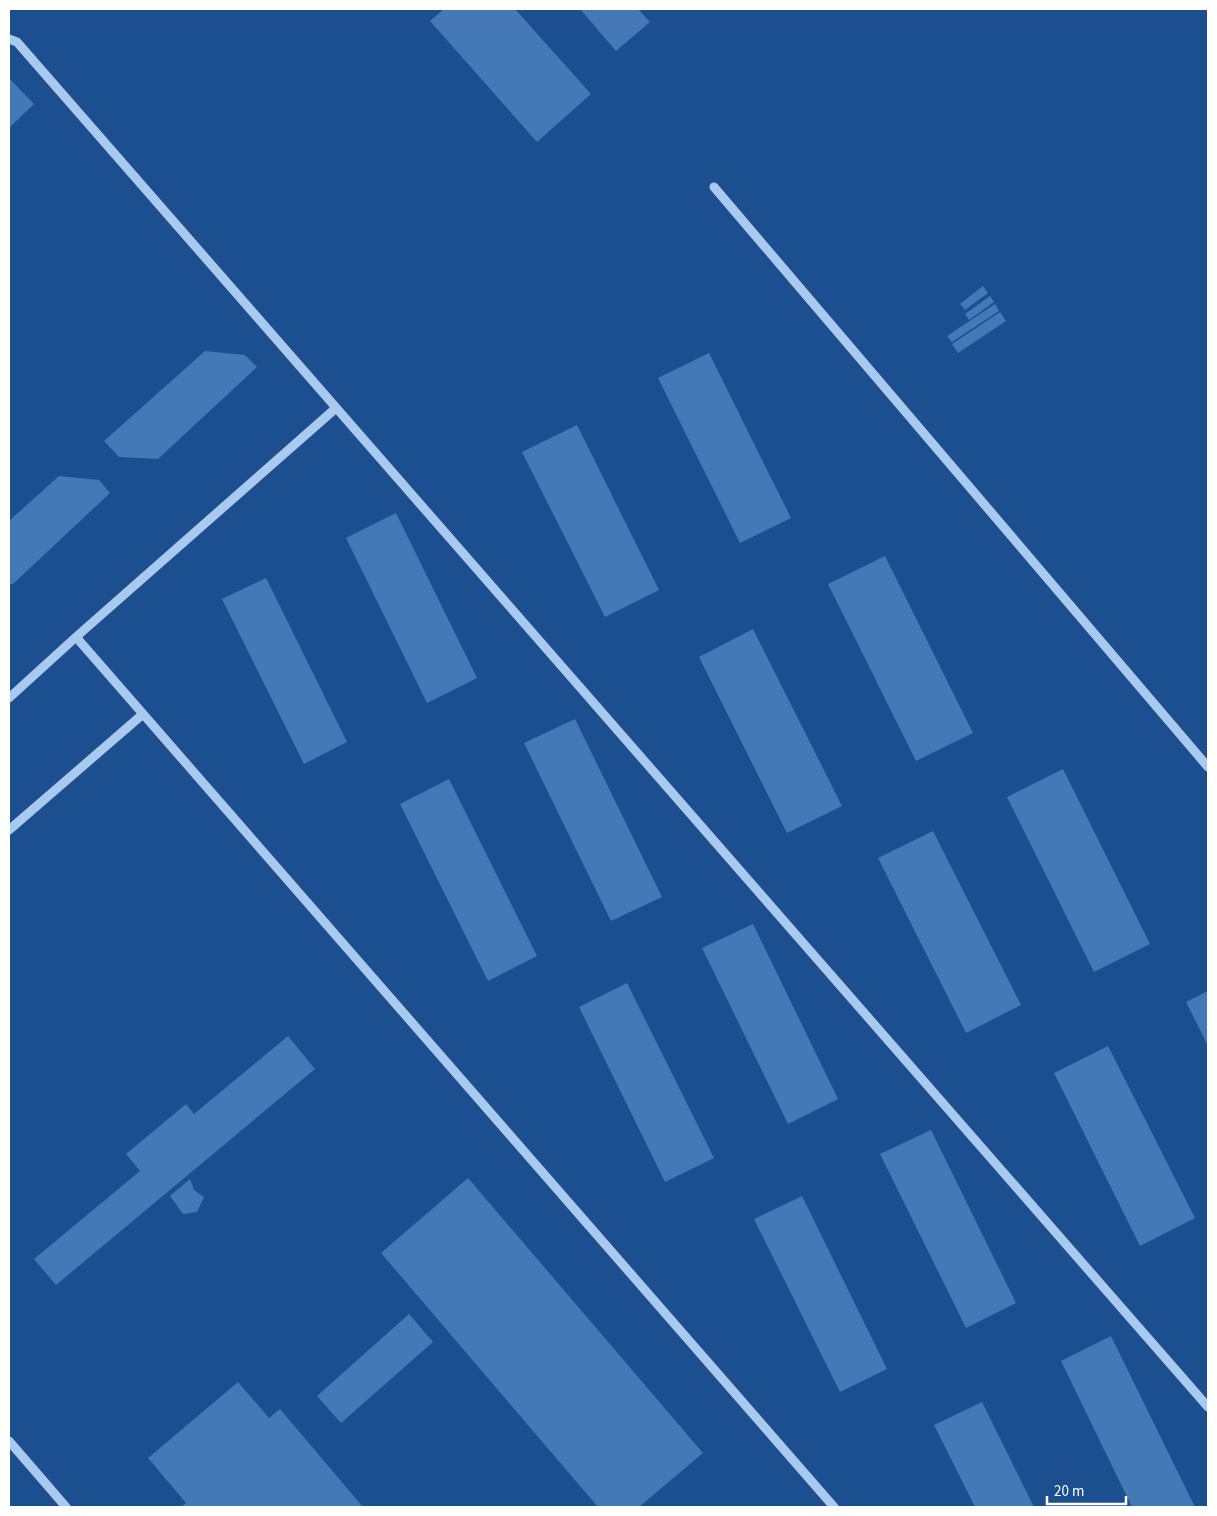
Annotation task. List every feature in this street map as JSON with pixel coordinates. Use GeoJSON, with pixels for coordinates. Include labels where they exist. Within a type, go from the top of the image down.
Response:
{"type":"FeatureCollection","features":[{"type":"Feature","properties":{"kind":"street"},"geometry":{"type":"LineString","coordinates":[[9,39],[17,42],[1208,1407]]}},
{"type":"Feature","properties":{"kind":"street"},"geometry":{"type":"LineString","coordinates":[[714,187],[1208,768]]}},
{"type":"Feature","properties":{"kind":"street"},"geometry":{"type":"LineString","coordinates":[[9,698],[336,408]]}},
{"type":"Feature","properties":{"kind":"street"},"geometry":{"type":"LineString","coordinates":[[76,637],[834,1507]]}},
{"type":"Feature","properties":{"kind":"street"},"geometry":{"type":"LineString","coordinates":[[9,830],[143,714]]}},
{"type":"Feature","properties":{"kind":"street"},"geometry":{"type":"LineString","coordinates":[[9,1442],[66,1507]]}},
{"type":"Feature","properties":{"kind":"building"},"geometry":{"type":"Polygon","coordinates":[[[444,9],[515,9],[591,94],[537,142],[430,21],[444,9]]]}},
{"type":"Feature","properties":{"kind":"building"},"geometry":{"type":"Polygon","coordinates":[[[580,9],[638,9],[650,22],[616,51],[580,9]]]}},
{"type":"Feature","properties":{"kind":"building"},"geometry":{"type":"Polygon","coordinates":[[[9,78],[34,104],[9,128],[9,78]]]}},
{"type":"Feature","properties":{"kind":"building"},"geometry":{"type":"Polygon","coordinates":[[[983,286],[988,293],[965,310],[960,304],[983,286]]]}},
{"type":"Feature","properties":{"kind":"building"},"geometry":{"type":"Polygon","coordinates":[[[990,296],[994,302],[969,320],[965,314],[990,296]]]}},
{"type":"Feature","properties":{"kind":"building"},"geometry":{"type":"Polygon","coordinates":[[[995,304],[999,311],[952,342],[947,336],[995,304]]]}},
{"type":"Feature","properties":{"kind":"building"},"geometry":{"type":"Polygon","coordinates":[[[1000,312],[1006,321],[958,353],[952,344],[1000,312]]]}},
{"type":"Feature","properties":{"kind":"building"},"geometry":{"type":"Polygon","coordinates":[[[205,351],[245,355],[257,367],[158,459],[119,457],[104,441],[205,351]]]}},
{"type":"Feature","properties":{"kind":"building"},"geometry":{"type":"Polygon","coordinates":[[[709,353],[791,518],[740,543],[658,378],[709,353]]]}},
{"type":"Feature","properties":{"kind":"building"},"geometry":{"type":"Polygon","coordinates":[[[577,425],[659,590],[605,617],[522,452],[577,425]]]}},
{"type":"Feature","properties":{"kind":"building"},"geometry":{"type":"Polygon","coordinates":[[[59,476],[99,480],[110,493],[13,584],[9,584],[9,521],[59,476]]]}},
{"type":"Feature","properties":{"kind":"building"},"geometry":{"type":"Polygon","coordinates":[[[396,513],[477,678],[427,703],[346,538],[396,513]]]}},
{"type":"Feature","properties":{"kind":"building"},"geometry":{"type":"Polygon","coordinates":[[[885,556],[973,733],[916,761],[828,584],[885,556]]]}},
{"type":"Feature","properties":{"kind":"building"},"geometry":{"type":"Polygon","coordinates":[[[266,578],[347,742],[304,764],[222,599],[266,578]]]}},
{"type":"Feature","properties":{"kind":"building"},"geometry":{"type":"Polygon","coordinates":[[[753,629],[842,806],[787,833],[699,657],[753,629]]]}},
{"type":"Feature","properties":{"kind":"building"},"geometry":{"type":"Polygon","coordinates":[[[575,719],[662,897],[611,921],[524,743],[575,719]]]}},
{"type":"Feature","properties":{"kind":"building"},"geometry":{"type":"Polygon","coordinates":[[[1063,769],[1150,944],[1094,972],[1007,797],[1063,769]]]}},
{"type":"Feature","properties":{"kind":"building"},"geometry":{"type":"Polygon","coordinates":[[[449,779],[537,956],[488,981],[400,804],[449,779]]]}},
{"type":"Feature","properties":{"kind":"building"},"geometry":{"type":"Polygon","coordinates":[[[933,831],[1021,1005],[966,1033],[878,858],[933,831]]]}},
{"type":"Feature","properties":{"kind":"building"},"geometry":{"type":"Polygon","coordinates":[[[753,924],[838,1099],[788,1124],[702,948],[753,924]]]}},
{"type":"Feature","properties":{"kind":"building"},"geometry":{"type":"Polygon","coordinates":[[[627,983],[714,1158],[665,1182],[579,1007],[627,983]]]}},
{"type":"Feature","properties":{"kind":"building"},"geometry":{"type":"Polygon","coordinates":[[[1208,991],[1208,1046],[1186,1002],[1208,991]]]}},
{"type":"Feature","properties":{"kind":"building"},"geometry":{"type":"Polygon","coordinates":[[[288,1036],[315,1069],[56,1285],[34,1259],[140,1171],[126,1154],[186,1104],[194,1114],[288,1036]]]}},
{"type":"Feature","properties":{"kind":"building"},"geometry":{"type":"Polygon","coordinates":[[[1108,1046],[1195,1218],[1140,1246],[1054,1073],[1108,1046]]]}},
{"type":"Feature","properties":{"kind":"building"},"geometry":{"type":"Polygon","coordinates":[[[931,1130],[1016,1303],[966,1328],[880,1154],[931,1130]]]}},
{"type":"Feature","properties":{"kind":"building"},"geometry":{"type":"Polygon","coordinates":[[[468,1178],[703,1453],[639,1507],[598,1507],[381,1253],[468,1178]]]}},
{"type":"Feature","properties":{"kind":"building"},"geometry":{"type":"Polygon","coordinates":[[[190,1179],[194,1190],[204,1197],[197,1212],[183,1214],[170,1196],[190,1179]]]}},
{"type":"Feature","properties":{"kind":"building"},"geometry":{"type":"Polygon","coordinates":[[[802,1196],[887,1369],[840,1392],[754,1219],[802,1196]]]}},
{"type":"Feature","properties":{"kind":"building"},"geometry":{"type":"Polygon","coordinates":[[[409,1314],[433,1342],[341,1423],[317,1396],[409,1314]]]}},
{"type":"Feature","properties":{"kind":"building"},"geometry":{"type":"Polygon","coordinates":[[[1111,1336],[1195,1507],[1132,1507],[1061,1361],[1111,1336]]]}},
{"type":"Feature","properties":{"kind":"building"},"geometry":{"type":"Polygon","coordinates":[[[238,1382],[269,1418],[280,1409],[363,1507],[181,1507],[186,1503],[148,1458],[238,1382]]]}},
{"type":"Feature","properties":{"kind":"building"},"geometry":{"type":"Polygon","coordinates":[[[982,1402],[1034,1507],[975,1507],[934,1425],[982,1402]]]}}]}
